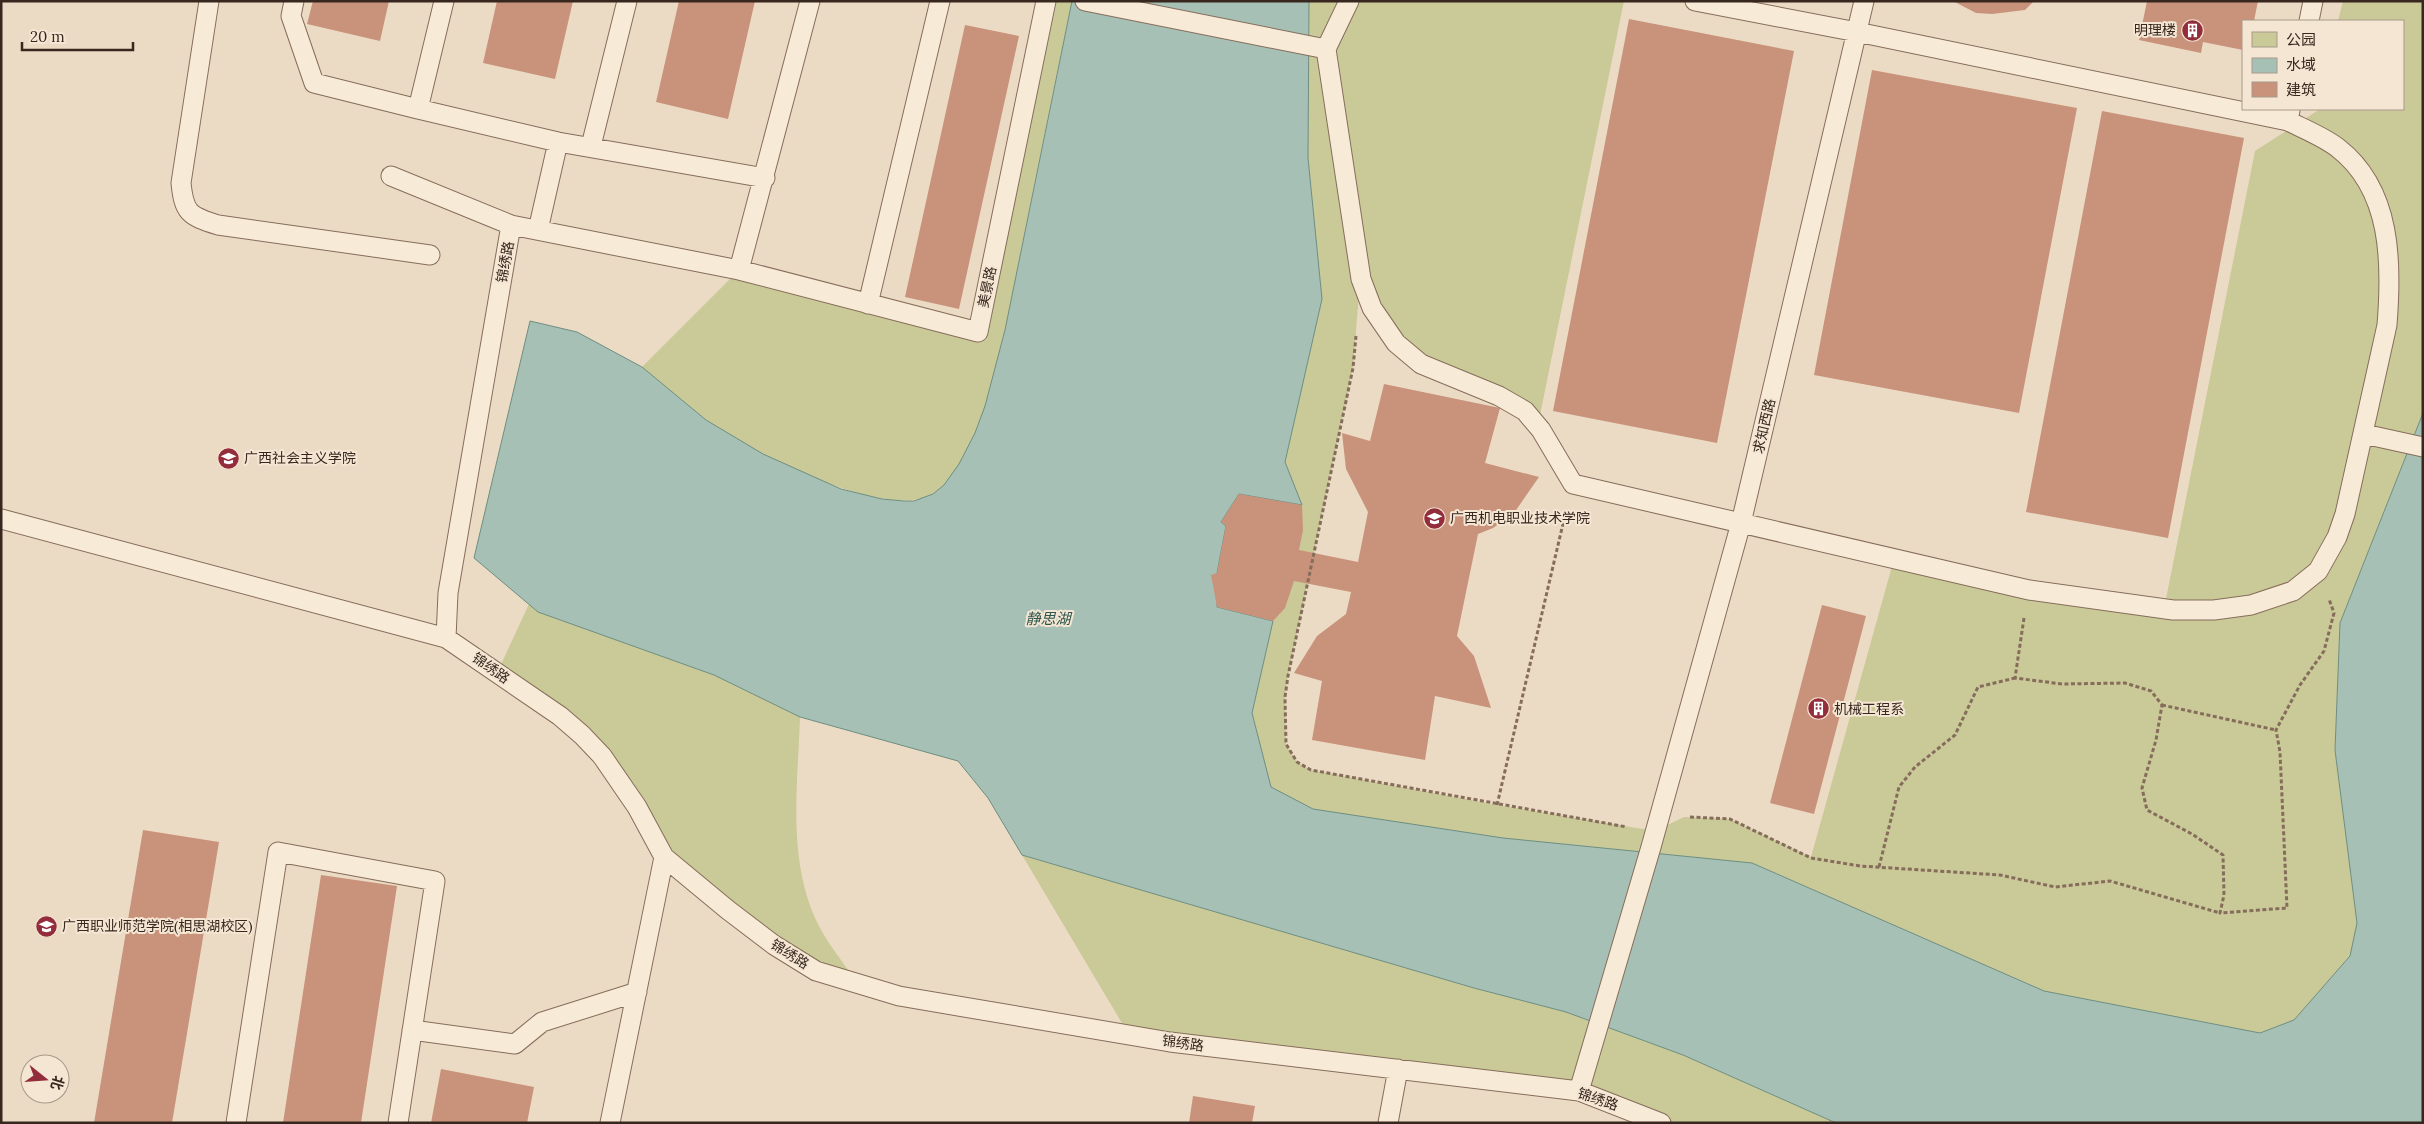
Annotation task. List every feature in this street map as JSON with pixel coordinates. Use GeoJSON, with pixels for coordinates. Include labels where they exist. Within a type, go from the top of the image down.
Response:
{"type":"FeatureCollection","features":[{"type":"Feature","properties":{"kind":"lane"},"geometry":{"type":"LineString","coordinates":[[208,1],[182,183],[183,204],[190,212],[203,220],[218,225],[430,255]]}},
{"type":"Feature","properties":{"kind":"lane"},"geometry":{"type":"LineString","coordinates":[[294,1],[291,16],[314,83],[558,142],[591,146],[765,178]]}},
{"type":"Feature","properties":{"kind":"lane"},"geometry":{"type":"LineString","coordinates":[[418,109],[444,1]]}},
{"type":"Feature","properties":{"kind":"lane"},"geometry":{"type":"LineString","coordinates":[[591,146],[627,1]]}},
{"type":"Feature","properties":{"kind":"lane"},"geometry":{"type":"LineString","coordinates":[[739,270],[765,178],[810,1]]}},
{"type":"Feature","properties":{"kind":"lane"},"geometry":{"type":"LineString","coordinates":[[868,304],[940,1]]}},
{"type":"Feature","properties":{"kind":"lane","name":"美景路"},"geometry":{"type":"LineString","coordinates":[[391,176],[511,225],[739,270],[978,332],[1046,1]]}},
{"type":"Feature","properties":{"kind":"lane"},"geometry":{"type":"LineString","coordinates":[[1085,1],[1326,49]]}},
{"type":"Feature","properties":{"kind":"lane"},"geometry":{"type":"LineString","coordinates":[[1349,1],[1326,49],[1360,279],[1372,308],[1396,343],[1421,364],[1499,396],[1525,411],[1542,430],[1573,484],[2029,590],[2173,610],[2214,610],[2267,601],[2293,591],[2318,571],[2337,537],[2364,434],[2387,325],[2389,264],[2383,225],[2378,203],[2363,175],[2338,148],[2289,115],[2263,110]]}},
{"type":"Feature","properties":{"kind":"lane"},"geometry":{"type":"LineString","coordinates":[[1695,1],[2242,106]]}},
{"type":"Feature","properties":{"kind":"lane","name":"求知西路"},"geometry":{"type":"LineString","coordinates":[[1579,1091],[1653,840],[1741,523],[1864,1]]}},
{"type":"Feature","properties":{"kind":"lane"},"geometry":{"type":"LineString","coordinates":[[2309,20],[2313,1]]}},
{"type":"Feature","properties":{"kind":"lane"},"geometry":{"type":"LineString","coordinates":[[538,230],[558,142]]}},
{"type":"Feature","properties":{"kind":"lane","name":"锦绣路"},"geometry":{"type":"LineString","coordinates":[[511,225],[448,593],[446,638],[560,716],[582,735],[602,756],[637,807],[664,857],[728,910],[774,945],[816,970],[899,996],[1170,1042],[1579,1091],[1661,1123]]}},
{"type":"Feature","properties":{"kind":"lane"},"geometry":{"type":"LineString","coordinates":[[2364,434],[2423,447]]}},
{"type":"Feature","properties":{"kind":"lane"},"geometry":{"type":"LineString","coordinates":[[1,519],[446,638]]}},
{"type":"Feature","properties":{"kind":"lane"},"geometry":{"type":"LineString","coordinates":[[236,1123],[278,852],[435,881],[398,1123]]}},
{"type":"Feature","properties":{"kind":"lane"},"geometry":{"type":"LineString","coordinates":[[610,1123],[664,857]]}},
{"type":"Feature","properties":{"kind":"lane"},"geometry":{"type":"LineString","coordinates":[[412,1030],[516,1044],[542,1022],[637,992]]}},
{"type":"Feature","properties":{"kind":"lane"},"geometry":{"type":"LineString","coordinates":[[1388,1123],[1398,1069]]}},
{"type":"Feature","properties":{"kind":"path"},"geometry":{"type":"LineString","coordinates":[[1356,329],[1353,368],[1285,697],[1286,744],[1297,762],[1311,770],[1497,805],[1653,840],[1684,817],[1730,819],[1811,858],[1860,866],[2000,875],[2055,887],[2110,881],[2220,913],[2287,908],[2280,752],[2276,730],[2300,685],[2324,651],[2334,612],[2318,571]]}},
{"type":"Feature","properties":{"kind":"path"},"geometry":{"type":"LineString","coordinates":[[1497,805],[1573,484]]}},
{"type":"Feature","properties":{"kind":"path"},"geometry":{"type":"LineString","coordinates":[[2015,678],[2029,590]]}},
{"type":"Feature","properties":{"kind":"path"},"geometry":{"type":"LineString","coordinates":[[1879,867],[1899,787],[1915,767],[1955,735],[1978,687],[2015,678],[2062,684],[2125,683],[2151,691],[2162,705],[2276,730]]}},
{"type":"Feature","properties":{"kind":"path"},"geometry":{"type":"LineString","coordinates":[[2162,705],[2156,740],[2142,788],[2147,810],[2192,834],[2223,855],[2224,895],[2220,913]]}},
{"type":"Feature","properties":{"kind":"green space"},"geometry":{"type":"Polygon","coordinates":[[[1046,1],[1072,1],[996,371],[976,432],[958,468],[950,479],[932,494],[910,500],[882,498],[849,490],[816,478],[782,463],[725,432],[689,407],[642,367],[739,270],[978,332],[1046,1]]]}},
{"type":"Feature","properties":{"kind":"green space"},"geometry":{"type":"Polygon","coordinates":[[[1309,1],[1624,1],[1538,425],[1421,364],[1360,281],[1353,368],[1285,697],[1286,744],[1297,762],[1311,770],[1497,805],[1655,831],[1684,817],[1730,819],[1811,857],[1894,559],[2164,609],[2255,151],[2318,110],[2404,110],[2404,20],[2338,20],[2343,1],[2423,1],[2423,413],[2340,623],[2335,750],[2357,923],[2350,956],[2294,1020],[2260,1033],[2044,991],[1752,863],[1503,838],[1313,809],[1270,787],[1252,713],[1273,621],[1217,573],[1221,522],[1239,494],[1301,505],[1285,462],[1322,299],[1308,158],[1309,1]]]}},
{"type":"Feature","properties":{"kind":"green space"},"geometry":{"type":"Polygon","coordinates":[[[529,604],[538,612],[714,675],[800,717],[796,820],[801,871],[807,896],[820,928],[857,983],[816,971],[664,857],[602,756],[497,673],[529,604]]]}},
{"type":"Feature","properties":{"kind":"green space"},"geometry":{"type":"Polygon","coordinates":[[[1022,855],[1474,988],[1566,1012],[1683,1055],[1836,1123],[1661,1123],[1579,1091],[1129,1035],[1022,855]]]}},
{"type":"Feature","properties":{"kind":"water","name":"静思湖"},"geometry":{"type":"Polygon","coordinates":[[[1072,1],[1309,1],[1308,158],[1322,299],[1285,462],[1302,505],[1239,494],[1221,522],[1226,526],[1217,573],[1217,607],[1273,621],[1252,713],[1271,787],[1313,809],[1503,838],[1752,863],[2044,991],[2260,1033],[2294,1020],[2350,956],[2357,923],[2335,750],[2340,623],[2423,413],[2423,1123],[1836,1123],[1683,1055],[1566,1012],[1474,988],[1022,855],[988,798],[958,761],[800,717],[714,675],[538,612],[474,558],[530,321],[577,332],[642,367],[706,420],[763,454],[841,489],[882,499],[914,501],[933,494],[944,485],[959,464],[975,433],[985,406],[1005,330],[1072,1]]]}},
{"type":"Feature","properties":{"kind":"building"},"geometry":{"type":"Polygon","coordinates":[[[313,1],[389,1],[380,41],[307,24],[313,1]]]}},
{"type":"Feature","properties":{"kind":"building"},"geometry":{"type":"Polygon","coordinates":[[[497,1],[573,1],[555,79],[483,63],[497,1]]]}},
{"type":"Feature","properties":{"kind":"building"},"geometry":{"type":"Polygon","coordinates":[[[679,1],[755,1],[728,119],[656,102],[679,1]]]}},
{"type":"Feature","properties":{"kind":"building"},"geometry":{"type":"Polygon","coordinates":[[[1953,1],[2034,1],[2025,10],[1992,14],[1976,13],[1953,1]]]}},
{"type":"Feature","properties":{"kind":"building","name":"明理楼"},"geometry":{"type":"Polygon","coordinates":[[[2147,1],[2258,1],[2254,20],[2242,20],[2242,50],[2203,42],[2201,53],[2139,40],[2147,1]]]}},
{"type":"Feature","properties":{"kind":"building"},"geometry":{"type":"Polygon","coordinates":[[[1629,19],[1794,51],[1717,443],[1553,411],[1629,19]]]}},
{"type":"Feature","properties":{"kind":"building"},"geometry":{"type":"Polygon","coordinates":[[[965,25],[1019,36],[959,309],[905,297],[965,25]]]}},
{"type":"Feature","properties":{"kind":"building"},"geometry":{"type":"Polygon","coordinates":[[[1872,70],[2077,108],[2019,413],[1814,375],[1872,70]]]}},
{"type":"Feature","properties":{"kind":"building"},"geometry":{"type":"Polygon","coordinates":[[[2102,111],[2244,138],[2168,538],[2026,512],[2102,111]]]}},
{"type":"Feature","properties":{"kind":"building"},"geometry":{"type":"Polygon","coordinates":[[[1384,384],[1500,408],[1485,463],[1539,477],[1514,513],[1493,528],[1478,534],[1457,636],[1474,656],[1491,708],[1435,696],[1425,760],[1312,740],[1322,681],[1294,673],[1317,636],[1346,614],[1351,592],[1294,581],[1285,608],[1273,621],[1217,607],[1211,575],[1217,573],[1226,525],[1221,522],[1239,494],[1302,505],[1303,530],[1299,550],[1358,562],[1368,512],[1346,469],[1342,433],[1370,441],[1384,384]]]}},
{"type":"Feature","properties":{"kind":"building","name":"机械工程系"},"geometry":{"type":"Polygon","coordinates":[[[1822,605],[1866,616],[1814,814],[1770,803],[1822,605]]]}},
{"type":"Feature","properties":{"kind":"building"},"geometry":{"type":"Polygon","coordinates":[[[143,830],[219,842],[172,1123],[94,1123],[143,830]]]}},
{"type":"Feature","properties":{"kind":"building"},"geometry":{"type":"Polygon","coordinates":[[[321,875],[397,886],[361,1123],[283,1123],[321,875]]]}},
{"type":"Feature","properties":{"kind":"building"},"geometry":{"type":"Polygon","coordinates":[[[441,1069],[534,1087],[527,1123],[431,1123],[441,1069]]]}},
{"type":"Feature","properties":{"kind":"building"},"geometry":{"type":"Polygon","coordinates":[[[1193,1096],[1255,1106],[1252,1123],[1189,1123],[1193,1096]]]}},
{"type":"Feature","properties":{"kind":"place","name":"明理楼"},"geometry":{"type":"Point","coordinates":[2192,30]}},
{"type":"Feature","properties":{"kind":"place","name":"广西社会主义学院"},"geometry":{"type":"Point","coordinates":[228,458]}},
{"type":"Feature","properties":{"kind":"place","name":"广西机电职业技术学院"},"geometry":{"type":"Point","coordinates":[1434,518]}},
{"type":"Feature","properties":{"kind":"place","name":"机械工程系"},"geometry":{"type":"Point","coordinates":[1818,709]}},
{"type":"Feature","properties":{"kind":"place","name":"广西职业师范学院(相思湖校区)"},"geometry":{"type":"Point","coordinates":[46,926]}}]}
